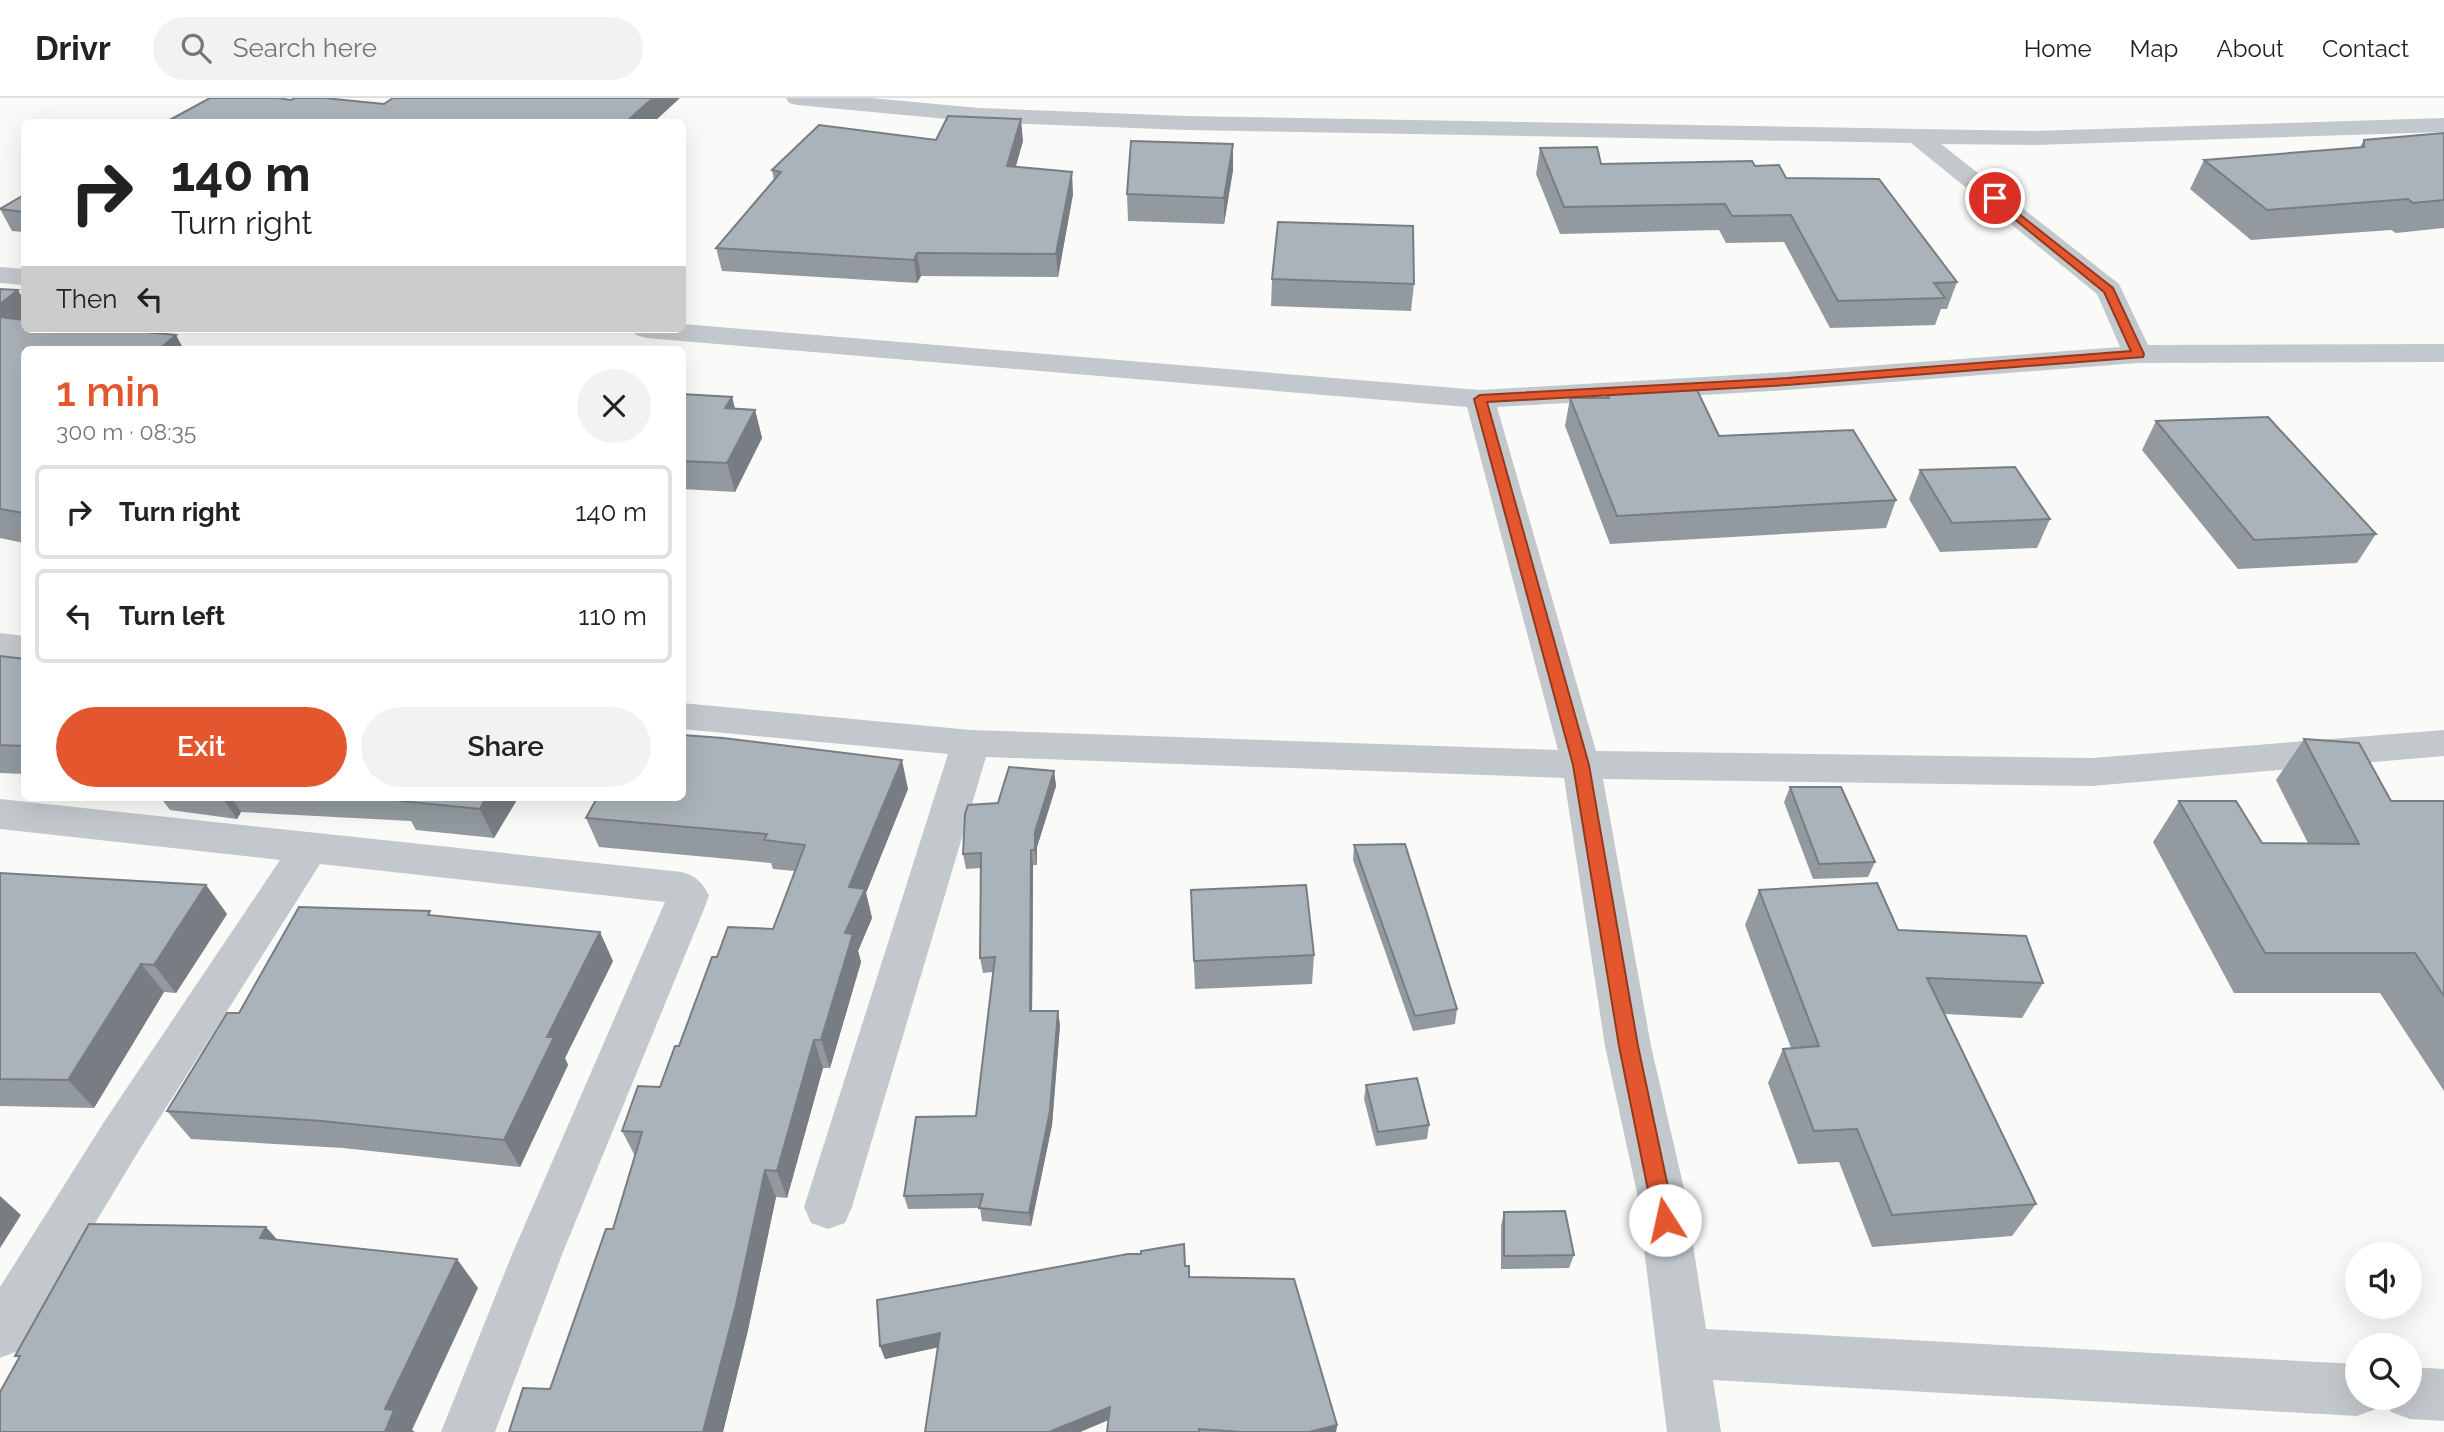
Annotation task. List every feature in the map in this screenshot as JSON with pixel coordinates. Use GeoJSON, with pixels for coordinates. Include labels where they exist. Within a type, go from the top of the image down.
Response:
{"type":"FeatureCollection","features":[{"type":"Feature","properties":{"kind":"street"},"geometry":{"type":"LineString","coordinates":[[797,98],[984,107],[1186,123],[1396,117],[2034,138],[2433,125]]}},
{"type":"Feature","properties":{"kind":"street"},"geometry":{"type":"LineString","coordinates":[[2396,105],[2433,125]]}},
{"type":"Feature","properties":{"kind":"street"},"geometry":{"type":"LineString","coordinates":[[1917,136],[2109,290],[2138,354]]}},
{"type":"Feature","properties":{"kind":"street"},"geometry":{"type":"LineString","coordinates":[[0,275],[21,277]]}},
{"type":"Feature","properties":{"kind":"street"},"geometry":{"type":"LineString","coordinates":[[686,332],[1480,399],[1787,382],[2138,354],[2444,353]]}},
{"type":"Feature","properties":{"kind":"street"},"geometry":{"type":"LineString","coordinates":[[1480,399],[1581,765],[1628,1046],[1661,1193],[1694,1432]]}},
{"type":"Feature","properties":{"kind":"street"},"geometry":{"type":"LineString","coordinates":[[0,645],[21,648]]}},
{"type":"Feature","properties":{"kind":"street"},"geometry":{"type":"LineString","coordinates":[[686,716],[971,743],[1581,765],[2092,772],[2444,743]]}},
{"type":"Feature","properties":{"kind":"street"},"geometry":{"type":"LineString","coordinates":[[828,1207],[971,743]]}},
{"type":"Feature","properties":{"kind":"street"},"geometry":{"type":"LineString","coordinates":[[0,814],[673,885],[682,888],[688,895],[538,1252],[468,1432]]}},
{"type":"Feature","properties":{"kind":"street"},"geometry":{"type":"LineString","coordinates":[[0,1333],[121,1137],[310,846]]}},
{"type":"Feature","properties":{"kind":"street"},"geometry":{"type":"LineString","coordinates":[[1685,1353],[2345,1389]]}},
{"type":"Feature","properties":{"kind":"street"},"geometry":{"type":"LineString","coordinates":[[2422,1394],[2444,1395]]}},
{"type":"Feature","properties":{"kind":"building"},"geometry":{"type":"Polygon","coordinates":[[[210,98],[324,98],[384,104],[393,98],[653,98],[629,119],[172,119],[210,98]]]}},
{"type":"Feature","properties":{"kind":"building"},"geometry":{"type":"Polygon","coordinates":[[[948,116],[1021,119],[1007,166],[1072,172],[1056,254],[917,253],[914,260],[716,248],[781,172],[772,170],[819,125],[936,140],[948,116]]]}},
{"type":"Feature","properties":{"kind":"building"},"geometry":{"type":"Polygon","coordinates":[[[2444,133],[2444,200],[2413,203],[2408,199],[2267,210],[2204,160],[2364,147],[2364,140],[2444,133]]]}},
{"type":"Feature","properties":{"kind":"building"},"geometry":{"type":"Polygon","coordinates":[[[1131,141],[1233,144],[1224,198],[1127,194],[1131,141]]]}},
{"type":"Feature","properties":{"kind":"building"},"geometry":{"type":"Polygon","coordinates":[[[1597,147],[1601,164],[1752,161],[1755,166],[1779,165],[1786,178],[1879,179],[1957,282],[1934,283],[1945,298],[1838,301],[1791,215],[1732,216],[1725,204],[1564,207],[1540,148],[1597,147]]]}},
{"type":"Feature","properties":{"kind":"building"},"geometry":{"type":"Polygon","coordinates":[[[21,197],[21,212],[0,209],[21,197]]]}},
{"type":"Feature","properties":{"kind":"building"},"geometry":{"type":"Polygon","coordinates":[[[1278,222],[1413,226],[1414,284],[1272,279],[1278,222]]]}},
{"type":"Feature","properties":{"kind":"building"},"geometry":{"type":"Polygon","coordinates":[[[0,289],[18,290],[0,304],[0,289]]]}},
{"type":"Feature","properties":{"kind":"building"},"geometry":{"type":"Polygon","coordinates":[[[0,317],[21,320],[21,333],[176,335],[163,346],[21,346],[21,512],[0,509],[0,317]]]}},
{"type":"Feature","properties":{"kind":"building"},"geometry":{"type":"Polygon","coordinates":[[[1696,388],[1719,436],[1853,430],[1896,500],[1617,516],[1570,398],[1609,398],[1606,391],[1696,388]]]}},
{"type":"Feature","properties":{"kind":"building"},"geometry":{"type":"Polygon","coordinates":[[[686,394],[732,397],[725,408],[755,410],[727,463],[686,461],[686,394]]]}},
{"type":"Feature","properties":{"kind":"building"},"geometry":{"type":"Polygon","coordinates":[[[2268,417],[2376,534],[2254,540],[2156,421],[2268,417]]]}},
{"type":"Feature","properties":{"kind":"building"},"geometry":{"type":"Polygon","coordinates":[[[2015,467],[2050,519],[1952,523],[1920,470],[2015,467]]]}},
{"type":"Feature","properties":{"kind":"building"},"geometry":{"type":"Polygon","coordinates":[[[0,656],[21,659],[21,746],[0,745],[0,656]]]}},
{"type":"Feature","properties":{"kind":"building"},"geometry":{"type":"Polygon","coordinates":[[[686,735],[902,760],[849,887],[865,889],[845,933],[853,934],[821,1040],[814,1040],[777,1171],[765,1170],[736,1305],[703,1432],[509,1432],[523,1388],[550,1389],[606,1229],[613,1229],[642,1132],[622,1131],[638,1086],[660,1087],[675,1046],[679,1046],[712,957],[717,957],[728,927],[773,929],[805,845],[764,840],[767,834],[586,818],[595,801],[686,801],[686,735]]]}},
{"type":"Feature","properties":{"kind":"building"},"geometry":{"type":"Polygon","coordinates":[[[2304,739],[2359,743],[2391,801],[2444,801],[2444,996],[2415,953],[2265,953],[2179,801],[2236,801],[2262,843],[2359,844],[2304,739]]]}},
{"type":"Feature","properties":{"kind":"building"},"geometry":{"type":"Polygon","coordinates":[[[1009,767],[1054,771],[1035,832],[1035,850],[1031,850],[1030,1011],[1058,1011],[1050,1111],[1029,1213],[979,1208],[983,1194],[904,1196],[916,1117],[976,1116],[995,957],[980,958],[981,853],[963,854],[965,814],[968,805],[998,803],[1009,767]]]}},
{"type":"Feature","properties":{"kind":"building"},"geometry":{"type":"Polygon","coordinates":[[[1790,787],[1841,787],[1875,862],[1819,864],[1790,787]]]}},
{"type":"Feature","properties":{"kind":"building"},"geometry":{"type":"Polygon","coordinates":[[[400,801],[484,801],[480,809],[400,801]]]}},
{"type":"Feature","properties":{"kind":"building"},"geometry":{"type":"Polygon","coordinates":[[[1405,844],[1457,1009],[1415,1016],[1354,845],[1405,844]]]}},
{"type":"Feature","properties":{"kind":"building"},"geometry":{"type":"Polygon","coordinates":[[[0,873],[206,885],[154,965],[141,964],[68,1080],[0,1079],[0,873]]]}},
{"type":"Feature","properties":{"kind":"building"},"geometry":{"type":"Polygon","coordinates":[[[1877,883],[1898,930],[2026,936],[2043,983],[1927,978],[2036,1204],[1892,1215],[1857,1129],[1814,1131],[1783,1049],[1819,1046],[1759,890],[1877,883]]]}},
{"type":"Feature","properties":{"kind":"building"},"geometry":{"type":"Polygon","coordinates":[[[1306,885],[1314,955],[1194,961],[1191,890],[1306,885]]]}},
{"type":"Feature","properties":{"kind":"building"},"geometry":{"type":"Polygon","coordinates":[[[299,907],[430,911],[428,915],[600,932],[547,1037],[554,1037],[504,1140],[322,1121],[167,1111],[227,1013],[239,1013],[299,907]]]}},
{"type":"Feature","properties":{"kind":"building"},"geometry":{"type":"Polygon","coordinates":[[[1417,1078],[1429,1125],[1378,1132],[1366,1085],[1417,1078]]]}},
{"type":"Feature","properties":{"kind":"building"},"geometry":{"type":"Polygon","coordinates":[[[1565,1211],[1574,1255],[1504,1256],[1504,1212],[1565,1211]]]}},
{"type":"Feature","properties":{"kind":"building"},"geometry":{"type":"Polygon","coordinates":[[[89,1224],[266,1227],[260,1238],[457,1259],[385,1409],[394,1410],[385,1432],[0,1432],[0,1392],[20,1356],[15,1356],[89,1224]]]}},
{"type":"Feature","properties":{"kind":"building"},"geometry":{"type":"Polygon","coordinates":[[[1184,1244],[1185,1266],[1189,1266],[1189,1277],[1294,1279],[1337,1425],[1309,1432],[1199,1429],[1199,1432],[1107,1432],[1110,1407],[1049,1432],[925,1432],[940,1333],[880,1346],[877,1300],[1128,1254],[1141,1254],[1141,1251],[1184,1244]]]}},
{"type":"Feature","properties":{"kind":"route"},"geometry":{"type":"LineString","coordinates":[[1665,1220],[1628,1046],[1581,765],[1480,399],[1787,382],[2138,354],[2109,290],[1995,198]]}}]}
